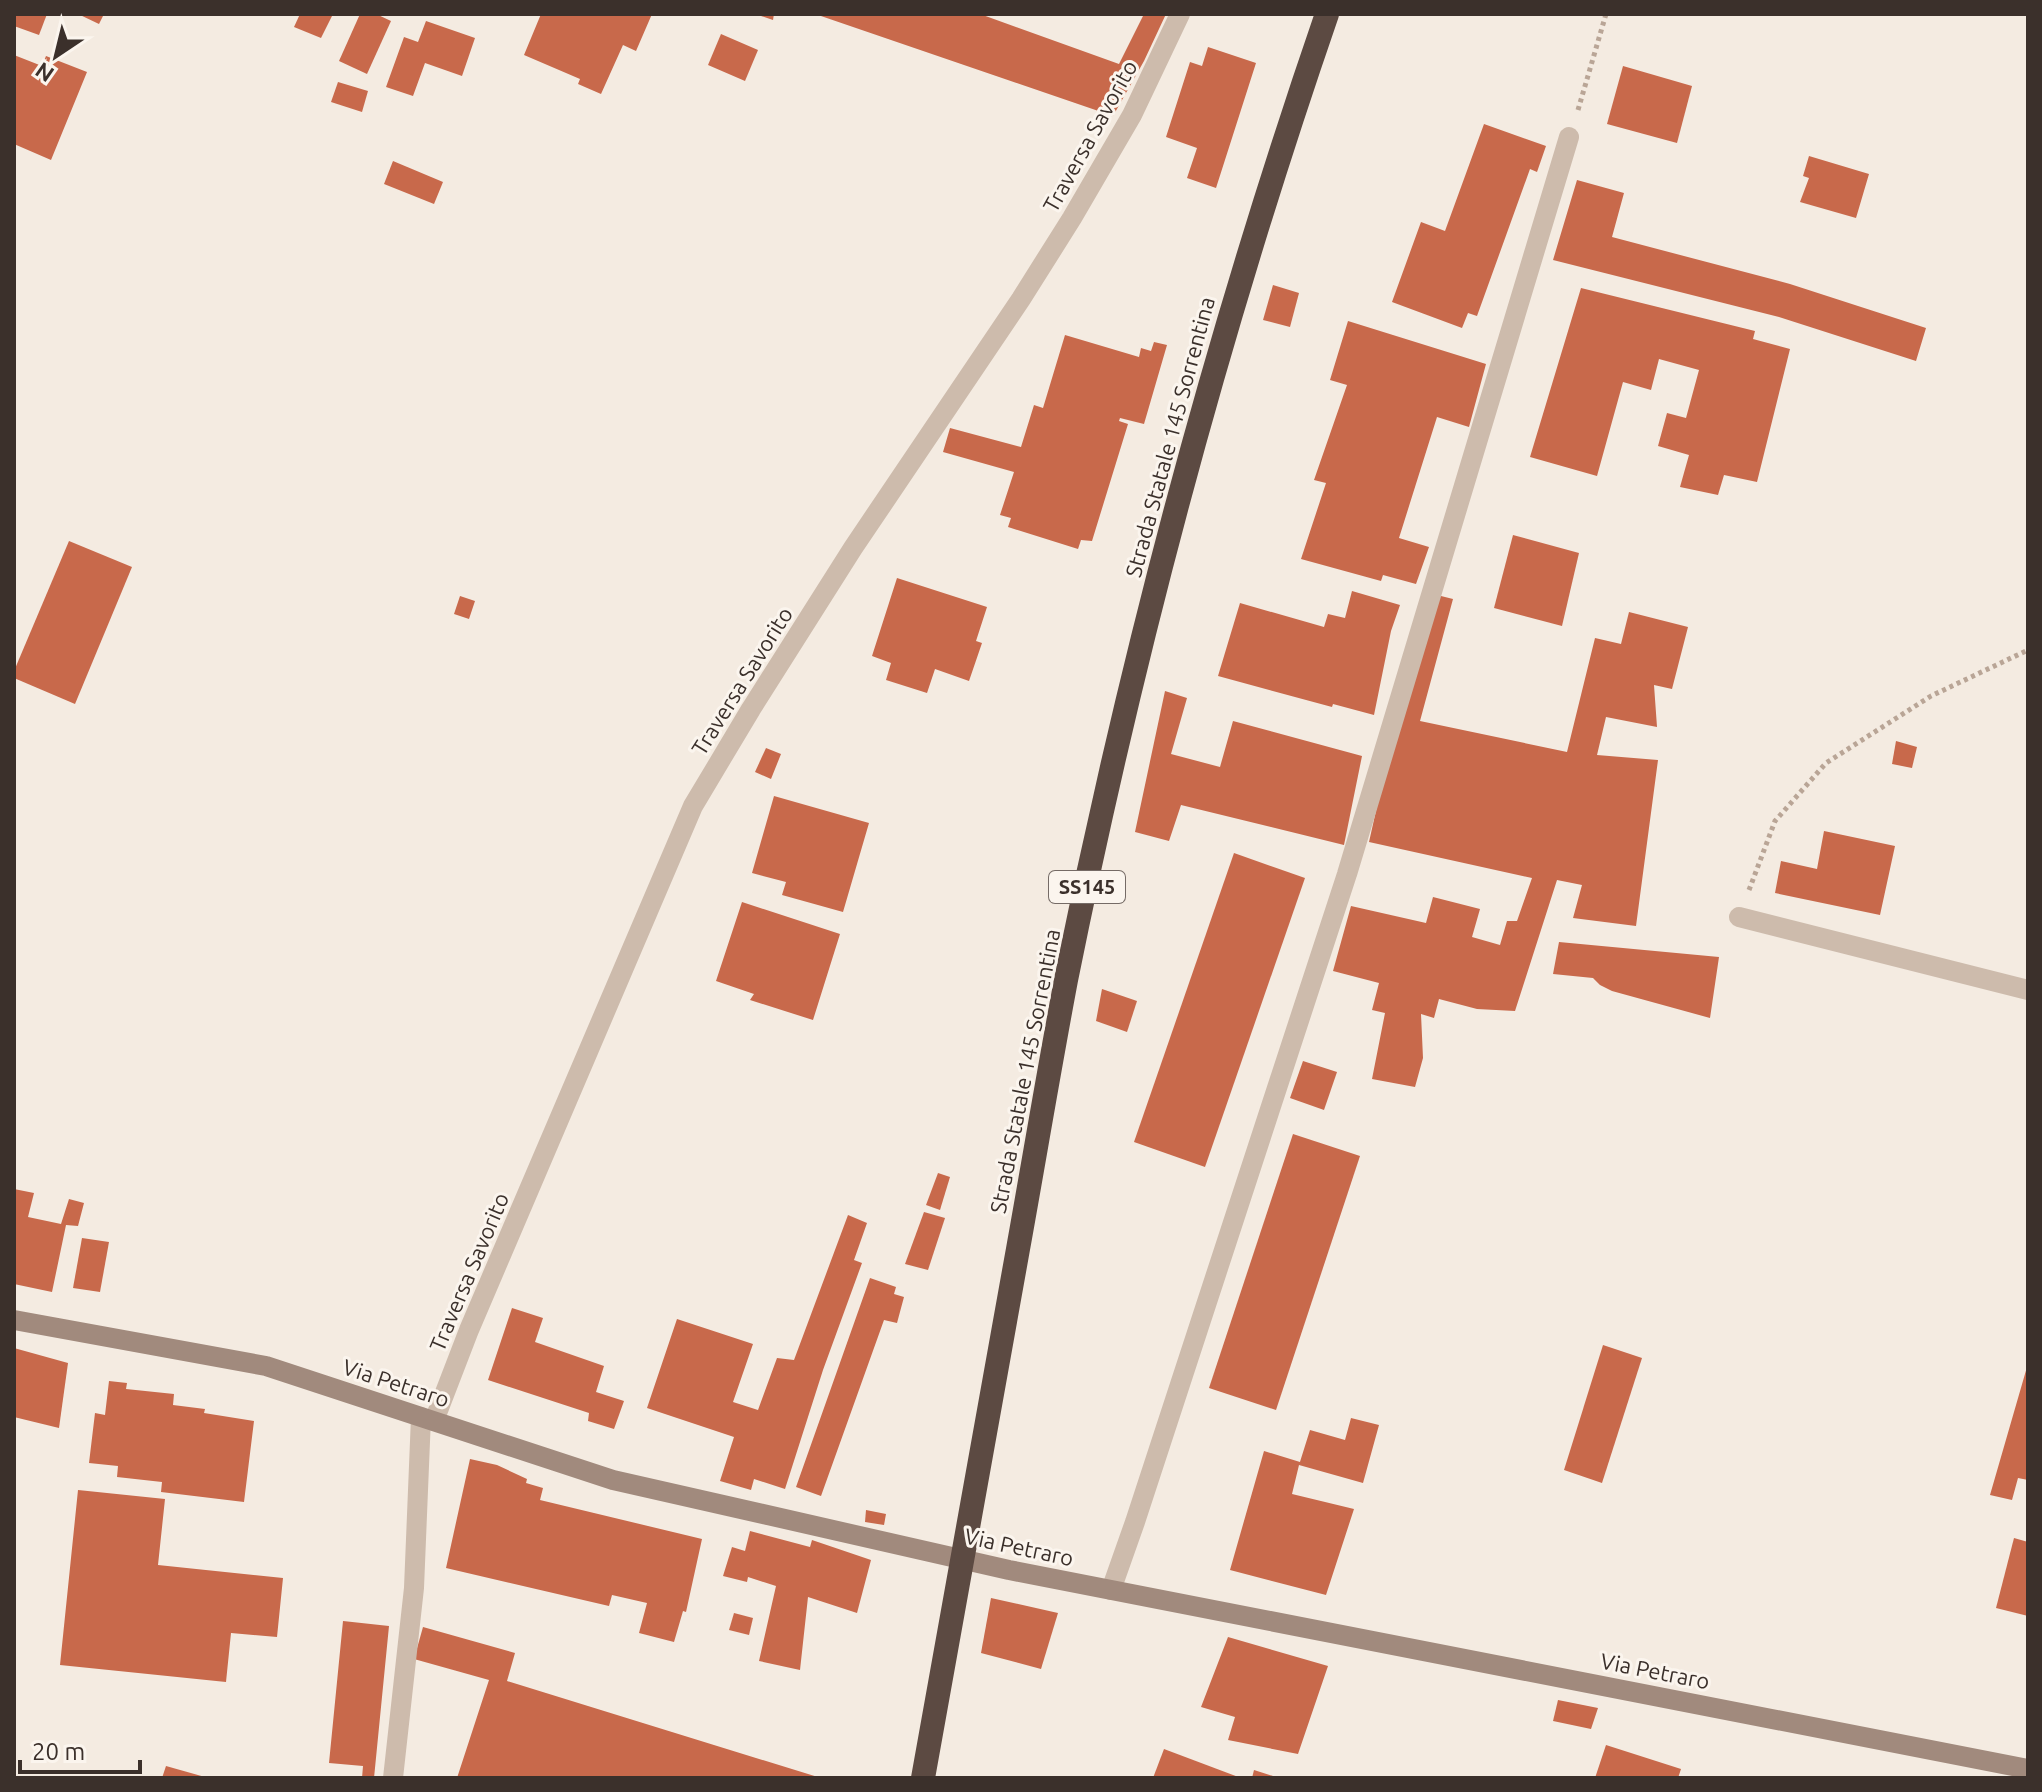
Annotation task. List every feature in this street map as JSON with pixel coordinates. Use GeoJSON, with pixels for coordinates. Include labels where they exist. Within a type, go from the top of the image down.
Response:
{"type":"FeatureCollection","features":[{"type":"Feature","properties":{"kind":"highway","name":"Strada Statale 145 Sorrentina"},"geometry":{"type":"LineString","coordinates":[[923,1778],[1066,982],[1113,764],[1164,549],[1225,328],[1327,14]]}},
{"type":"Feature","properties":{"kind":"street","name":"Traversa Savorito"},"geometry":{"type":"LineString","coordinates":[[393,1778],[414,1588],[428,1419],[693,806],[853,548],[1072,218],[1132,115],[1180,14]]}},
{"type":"Feature","properties":{"kind":"street"},"geometry":{"type":"LineString","coordinates":[[1111,1590],[1347,874],[1569,137]]}},
{"type":"Feature","properties":{"kind":"street"},"geometry":{"type":"LineString","coordinates":[[1739,917],[2028,990]]}},
{"type":"Feature","properties":{"kind":"street","name":"Via Petraro"},"geometry":{"type":"LineString","coordinates":[[14,1320],[266,1366],[613,1480],[1009,1570],[2028,1769]]}},
{"type":"Feature","properties":{"kind":"path"},"geometry":{"type":"LineString","coordinates":[[1569,137],[1606,14]]}},
{"type":"Feature","properties":{"kind":"path"},"geometry":{"type":"LineString","coordinates":[[1739,917],[1775,821],[1826,763],[1931,696],[2028,650]]}},
{"type":"Feature","properties":{"kind":"building"},"geometry":{"type":"Polygon","coordinates":[[[14,14],[47,14],[39,35],[14,26],[14,14]]]}},
{"type":"Feature","properties":{"kind":"building"},"geometry":{"type":"Polygon","coordinates":[[[78,14],[104,14],[99,24],[78,14]]]}},
{"type":"Feature","properties":{"kind":"building"},"geometry":{"type":"Polygon","coordinates":[[[300,14],[333,14],[321,38],[294,27],[300,14]]]}},
{"type":"Feature","properties":{"kind":"building"},"geometry":{"type":"Polygon","coordinates":[[[360,14],[376,14],[391,21],[367,74],[339,61],[360,14]]]}},
{"type":"Feature","properties":{"kind":"building"},"geometry":{"type":"Polygon","coordinates":[[[541,14],[652,14],[636,51],[623,45],[601,94],[578,84],[580,79],[524,55],[541,14]]]}},
{"type":"Feature","properties":{"kind":"building"},"geometry":{"type":"Polygon","coordinates":[[[755,14],[774,14],[773,20],[755,14]]]}},
{"type":"Feature","properties":{"kind":"building"},"geometry":{"type":"Polygon","coordinates":[[[980,14],[1119,64],[1144,14],[1166,14],[1113,116],[818,15],[980,14]]]}},
{"type":"Feature","properties":{"kind":"building"},"geometry":{"type":"Polygon","coordinates":[[[426,21],[475,38],[462,76],[425,63],[413,96],[386,87],[404,37],[418,42],[426,21]]]}},
{"type":"Feature","properties":{"kind":"building"},"geometry":{"type":"Polygon","coordinates":[[[721,34],[758,50],[745,81],[708,65],[721,34]]]}},
{"type":"Feature","properties":{"kind":"building"},"geometry":{"type":"Polygon","coordinates":[[[1208,47],[1256,63],[1216,188],[1187,178],[1197,148],[1166,137],[1190,62],[1202,66],[1208,47]]]}},
{"type":"Feature","properties":{"kind":"building"},"geometry":{"type":"Polygon","coordinates":[[[14,55],[42,66],[46,56],[87,72],[51,160],[14,144],[14,55]]]}},
{"type":"Feature","properties":{"kind":"building"},"geometry":{"type":"Polygon","coordinates":[[[1623,66],[1692,86],[1677,143],[1607,124],[1623,66]]]}},
{"type":"Feature","properties":{"kind":"building"},"geometry":{"type":"Polygon","coordinates":[[[338,82],[368,91],[362,112],[331,102],[338,82]]]}},
{"type":"Feature","properties":{"kind":"building"},"geometry":{"type":"Polygon","coordinates":[[[1484,124],[1546,146],[1537,172],[1530,169],[1477,316],[1468,313],[1462,328],[1392,302],[1421,222],[1445,231],[1484,124]]]}},
{"type":"Feature","properties":{"kind":"building"},"geometry":{"type":"Polygon","coordinates":[[[1809,156],[1869,174],[1856,218],[1800,202],[1809,178],[1803,176],[1809,156]]]}},
{"type":"Feature","properties":{"kind":"building"},"geometry":{"type":"Polygon","coordinates":[[[393,161],[443,182],[434,204],[384,184],[393,161]]]}},
{"type":"Feature","properties":{"kind":"building"},"geometry":{"type":"Polygon","coordinates":[[[1577,180],[1624,193],[1612,237],[1790,284],[1926,328],[1916,361],[1779,317],[1553,260],[1577,180]]]}},
{"type":"Feature","properties":{"kind":"building"},"geometry":{"type":"Polygon","coordinates":[[[1273,285],[1299,293],[1290,327],[1263,320],[1273,285]]]}},
{"type":"Feature","properties":{"kind":"building"},"geometry":{"type":"Polygon","coordinates":[[[1581,288],[1755,331],[1753,339],[1790,349],[1757,482],[1724,475],[1718,495],[1680,487],[1689,455],[1658,446],[1667,413],[1686,418],[1699,370],[1659,359],[1651,390],[1623,382],[1597,476],[1530,457],[1581,288]]]}},
{"type":"Feature","properties":{"kind":"building"},"geometry":{"type":"Polygon","coordinates":[[[1348,321],[1486,364],[1469,427],[1437,417],[1399,538],[1429,547],[1416,584],[1383,575],[1381,581],[1301,559],[1326,483],[1314,480],[1347,385],[1330,380],[1348,321]]]}},
{"type":"Feature","properties":{"kind":"building"},"geometry":{"type":"Polygon","coordinates":[[[1065,335],[1139,357],[1141,348],[1151,351],[1154,342],[1167,345],[1144,424],[1120,418],[1119,421],[1128,424],[1092,541],[1081,540],[1078,549],[1008,527],[1011,518],[1000,515],[1014,472],[943,452],[950,428],[1021,447],[1034,405],[1043,408],[1065,335]]]}},
{"type":"Feature","properties":{"kind":"building"},"geometry":{"type":"Polygon","coordinates":[[[1513,535],[1579,553],[1562,626],[1494,608],[1513,535]]]}},
{"type":"Feature","properties":{"kind":"building"},"geometry":{"type":"Polygon","coordinates":[[[69,541],[132,567],[75,704],[14,678],[14,671],[69,541]]]}},
{"type":"Feature","properties":{"kind":"building"},"geometry":{"type":"Polygon","coordinates":[[[897,578],[987,607],[976,641],[982,643],[969,681],[935,669],[927,693],[886,680],[891,663],[872,656],[897,578]]]}},
{"type":"Feature","properties":{"kind":"building"},"geometry":{"type":"Polygon","coordinates":[[[1352,591],[1400,605],[1391,631],[1374,715],[1333,704],[1332,707],[1218,676],[1240,603],[1324,627],[1328,614],[1345,618],[1352,591]]]}},
{"type":"Feature","properties":{"kind":"building"},"geometry":{"type":"Polygon","coordinates":[[[1425,592],[1453,599],[1420,721],[1567,752],[1595,638],[1621,644],[1629,612],[1688,627],[1672,689],[1654,685],[1657,727],[1606,717],[1597,755],[1658,760],[1636,926],[1573,918],[1582,885],[1557,880],[1515,1011],[1477,1009],[1439,999],[1434,1018],[1421,1014],[1423,1058],[1415,1087],[1372,1079],[1385,1013],[1372,1010],[1379,983],[1333,971],[1351,906],[1426,923],[1433,897],[1480,909],[1472,937],[1500,945],[1507,921],[1517,921],[1532,878],[1369,842],[1425,592]]]}},
{"type":"Feature","properties":{"kind":"building"},"geometry":{"type":"Polygon","coordinates":[[[460,596],[475,601],[469,619],[454,614],[460,596]]]}},
{"type":"Feature","properties":{"kind":"building"},"geometry":{"type":"Polygon","coordinates":[[[1165,691],[1187,698],[1171,754],[1220,767],[1233,721],[1362,756],[1344,845],[1181,805],[1169,841],[1135,832],[1165,691]]]}},
{"type":"Feature","properties":{"kind":"building"},"geometry":{"type":"Polygon","coordinates":[[[1896,741],[1917,747],[1912,768],[1892,764],[1896,741]]]}},
{"type":"Feature","properties":{"kind":"building"},"geometry":{"type":"Polygon","coordinates":[[[766,748],[781,754],[771,779],[755,772],[766,748]]]}},
{"type":"Feature","properties":{"kind":"building"},"geometry":{"type":"Polygon","coordinates":[[[774,796],[869,823],[843,912],[782,895],[786,882],[752,873],[774,796]]]}},
{"type":"Feature","properties":{"kind":"building"},"geometry":{"type":"Polygon","coordinates":[[[1824,831],[1895,846],[1880,915],[1775,893],[1781,861],[1817,869],[1824,831]]]}},
{"type":"Feature","properties":{"kind":"building"},"geometry":{"type":"Polygon","coordinates":[[[1234,853],[1305,878],[1205,1167],[1134,1142],[1234,853]]]}},
{"type":"Feature","properties":{"kind":"building"},"geometry":{"type":"Polygon","coordinates":[[[742,902],[840,934],[813,1020],[750,1000],[754,994],[716,981],[742,902]]]}},
{"type":"Feature","properties":{"kind":"building"},"geometry":{"type":"Polygon","coordinates":[[[1559,942],[1719,957],[1710,1018],[1612,991],[1593,978],[1553,974],[1559,942]]]}},
{"type":"Feature","properties":{"kind":"building"},"geometry":{"type":"Polygon","coordinates":[[[1102,989],[1137,1001],[1127,1032],[1096,1021],[1102,989]]]}},
{"type":"Feature","properties":{"kind":"building"},"geometry":{"type":"Polygon","coordinates":[[[1303,1061],[1337,1072],[1324,1110],[1290,1098],[1303,1061]]]}},
{"type":"Feature","properties":{"kind":"building"},"geometry":{"type":"Polygon","coordinates":[[[1293,1134],[1360,1156],[1276,1410],[1209,1388],[1293,1134]]]}},
{"type":"Feature","properties":{"kind":"building"},"geometry":{"type":"Polygon","coordinates":[[[938,1173],[950,1177],[940,1210],[926,1205],[938,1173]]]}},
{"type":"Feature","properties":{"kind":"building"},"geometry":{"type":"Polygon","coordinates":[[[14,1189],[34,1193],[28,1217],[61,1224],[69,1199],[84,1203],[78,1226],[66,1225],[52,1292],[14,1284],[14,1189]]]}},
{"type":"Feature","properties":{"kind":"building"},"geometry":{"type":"Polygon","coordinates":[[[924,1212],[945,1218],[928,1270],[905,1264],[924,1212]]]}},
{"type":"Feature","properties":{"kind":"building"},"geometry":{"type":"Polygon","coordinates":[[[848,1215],[867,1223],[854,1260],[862,1263],[823,1370],[785,1489],[754,1479],[751,1490],[720,1481],[734,1437],[647,1408],[677,1319],[753,1344],[733,1402],[758,1410],[777,1358],[794,1360],[848,1215]]]}},
{"type":"Feature","properties":{"kind":"building"},"geometry":{"type":"Polygon","coordinates":[[[82,1238],[109,1242],[100,1292],[73,1288],[82,1238]]]}},
{"type":"Feature","properties":{"kind":"building"},"geometry":{"type":"Polygon","coordinates":[[[870,1278],[896,1287],[894,1294],[904,1297],[897,1323],[884,1320],[821,1496],[796,1487],[870,1278]]]}},
{"type":"Feature","properties":{"kind":"building"},"geometry":{"type":"Polygon","coordinates":[[[512,1308],[543,1318],[535,1342],[604,1366],[596,1392],[624,1401],[614,1429],[588,1421],[589,1413],[488,1380],[512,1308]]]}},
{"type":"Feature","properties":{"kind":"building"},"geometry":{"type":"Polygon","coordinates":[[[1603,1345],[1642,1358],[1602,1483],[1564,1470],[1603,1345]]]}},
{"type":"Feature","properties":{"kind":"building"},"geometry":{"type":"Polygon","coordinates":[[[14,1348],[68,1363],[59,1428],[14,1417],[14,1348]]]}},
{"type":"Feature","properties":{"kind":"building"},"geometry":{"type":"Polygon","coordinates":[[[2027,1367],[2028,1480],[2018,1478],[2012,1500],[1990,1495],[2027,1367]]]}},
{"type":"Feature","properties":{"kind":"building"},"geometry":{"type":"Polygon","coordinates":[[[109,1381],[127,1383],[126,1389],[174,1394],[173,1405],[254,1421],[244,1502],[161,1492],[162,1482],[117,1477],[118,1466],[89,1463],[95,1413],[105,1415],[109,1381]]]}},
{"type":"Feature","properties":{"kind":"building"},"geometry":{"type":"Polygon","coordinates":[[[1351,1418],[1379,1425],[1363,1483],[1299,1465],[1292,1494],[1354,1509],[1326,1595],[1230,1570],[1264,1451],[1300,1462],[1310,1430],[1345,1440],[1351,1418]]]}},
{"type":"Feature","properties":{"kind":"building"},"geometry":{"type":"Polygon","coordinates":[[[470,1459],[497,1465],[527,1479],[526,1483],[543,1488],[540,1500],[702,1539],[686,1612],[683,1611],[674,1642],[639,1633],[647,1603],[612,1595],[609,1606],[446,1568],[470,1459]]]}},
{"type":"Feature","properties":{"kind":"building"},"geometry":{"type":"Polygon","coordinates":[[[78,1490],[165,1499],[158,1565],[283,1578],[277,1637],[231,1633],[226,1682],[60,1665],[78,1490]]]}},
{"type":"Feature","properties":{"kind":"building"},"geometry":{"type":"Polygon","coordinates":[[[866,1510],[886,1514],[884,1525],[865,1522],[866,1510]]]}},
{"type":"Feature","properties":{"kind":"building"},"geometry":{"type":"Polygon","coordinates":[[[750,1531],[810,1547],[812,1540],[871,1560],[857,1613],[808,1597],[800,1670],[759,1661],[776,1586],[748,1577],[747,1582],[723,1576],[732,1547],[745,1551],[750,1531]]]}},
{"type":"Feature","properties":{"kind":"building"},"geometry":{"type":"Polygon","coordinates":[[[2014,1538],[2028,1542],[2028,1616],[1996,1608],[2014,1538]]]}},
{"type":"Feature","properties":{"kind":"building"},"geometry":{"type":"Polygon","coordinates":[[[991,1598],[1058,1613],[1041,1669],[981,1653],[991,1598]]]}},
{"type":"Feature","properties":{"kind":"building"},"geometry":{"type":"Polygon","coordinates":[[[734,1613],[753,1618],[749,1635],[729,1630],[734,1613]]]}},
{"type":"Feature","properties":{"kind":"building"},"geometry":{"type":"Polygon","coordinates":[[[343,1621],[389,1626],[374,1778],[362,1778],[363,1766],[329,1763],[343,1621]]]}},
{"type":"Feature","properties":{"kind":"building"},"geometry":{"type":"Polygon","coordinates":[[[423,1627],[515,1653],[507,1681],[821,1778],[457,1778],[489,1680],[414,1659],[423,1627]]]}},
{"type":"Feature","properties":{"kind":"building"},"geometry":{"type":"Polygon","coordinates":[[[1228,1637],[1328,1666],[1298,1754],[1228,1740],[1235,1717],[1201,1707],[1228,1637]]]}},
{"type":"Feature","properties":{"kind":"building"},"geometry":{"type":"Polygon","coordinates":[[[1558,1700],[1598,1708],[1591,1729],[1553,1721],[1558,1700]]]}},
{"type":"Feature","properties":{"kind":"building"},"geometry":{"type":"Polygon","coordinates":[[[1606,1745],[1681,1769],[1678,1778],[1595,1778],[1606,1745]]]}},
{"type":"Feature","properties":{"kind":"building"},"geometry":{"type":"Polygon","coordinates":[[[1164,1749],[1241,1778],[1153,1778],[1164,1749]]]}},
{"type":"Feature","properties":{"kind":"building"},"geometry":{"type":"Polygon","coordinates":[[[166,1766],[205,1777],[205,1778],[162,1778],[166,1766]]]}},
{"type":"Feature","properties":{"kind":"building"},"geometry":{"type":"Polygon","coordinates":[[[1254,1770],[1276,1777],[1276,1778],[1252,1778],[1254,1770]]]}}]}
